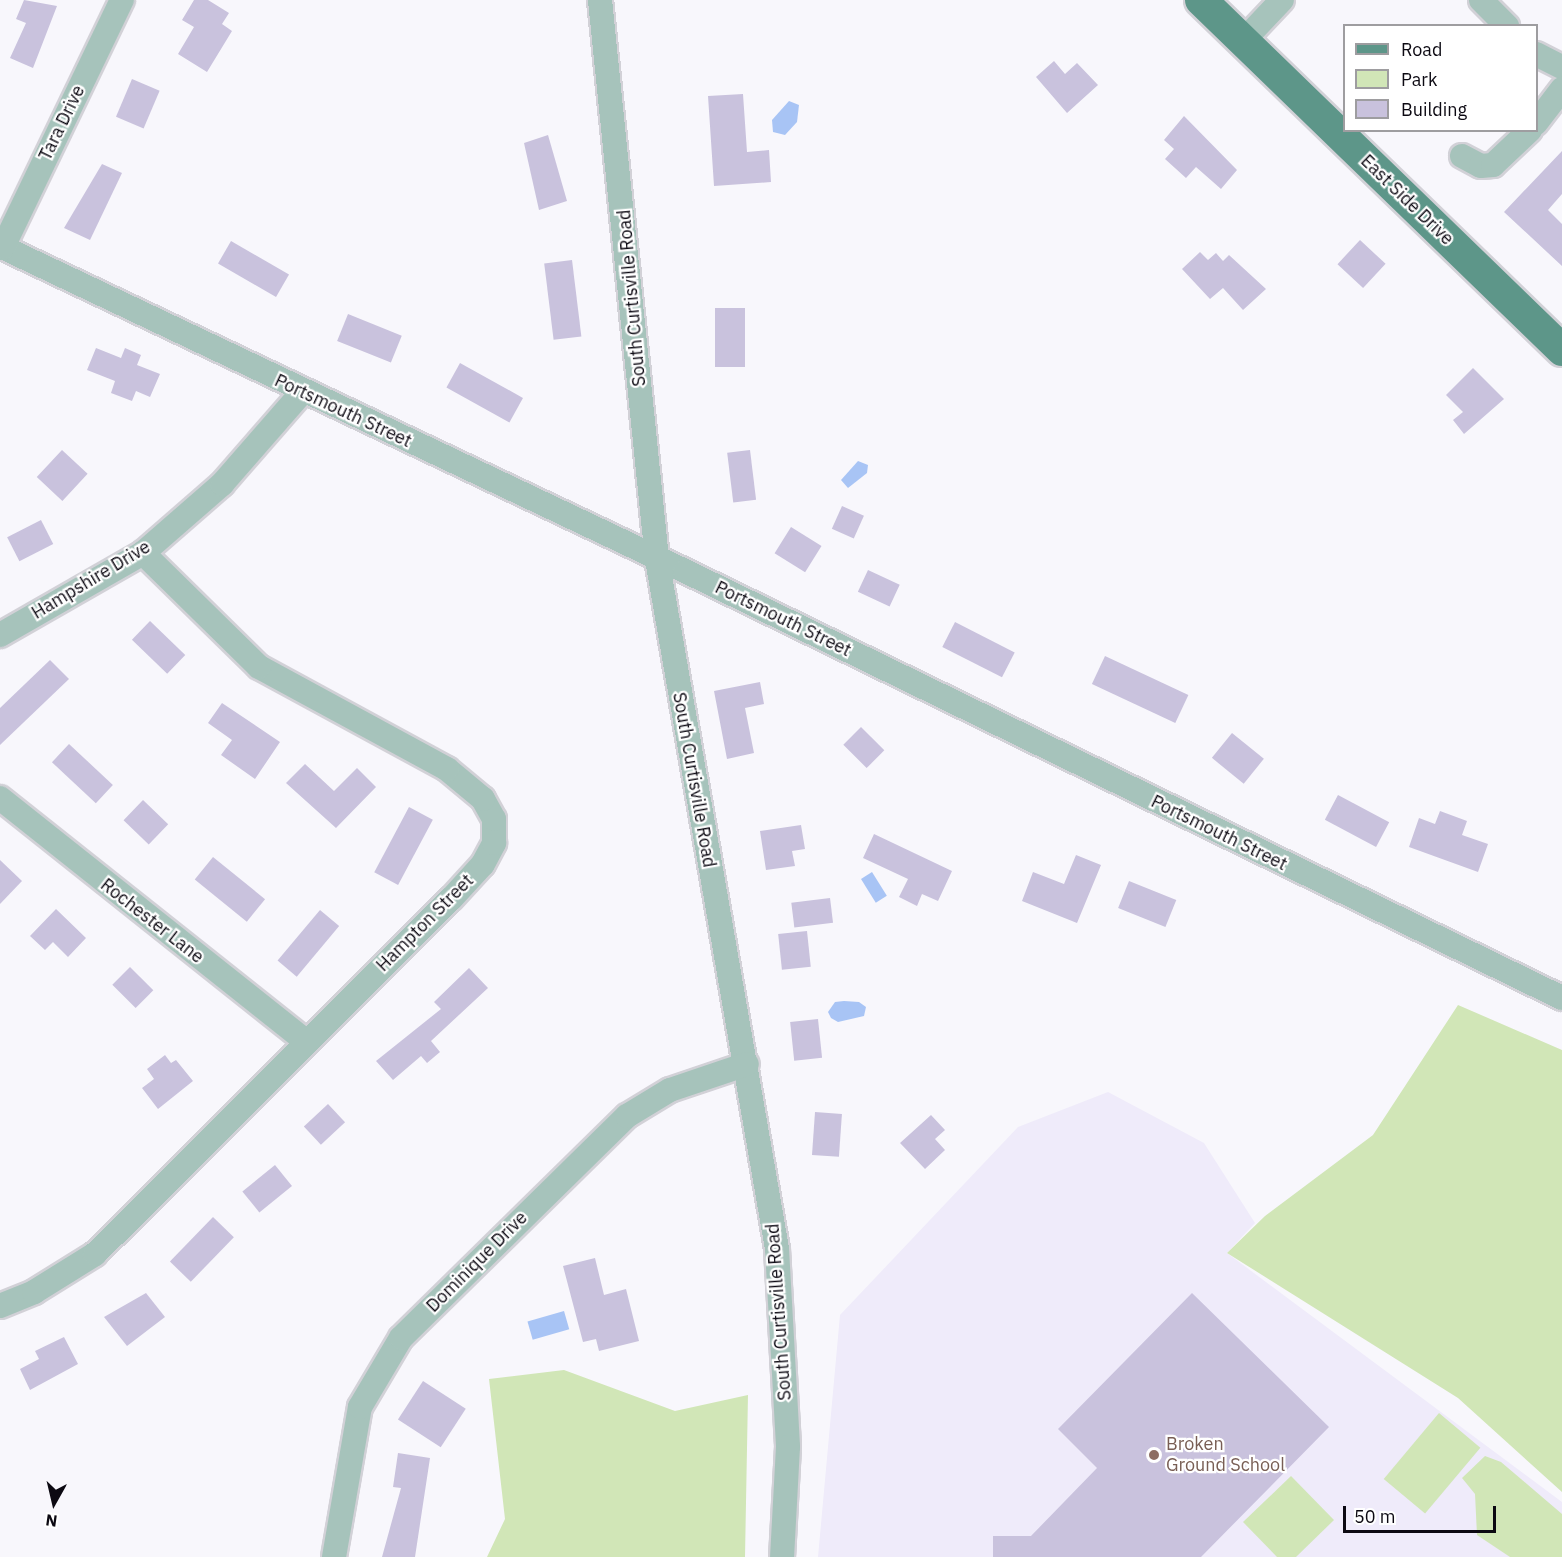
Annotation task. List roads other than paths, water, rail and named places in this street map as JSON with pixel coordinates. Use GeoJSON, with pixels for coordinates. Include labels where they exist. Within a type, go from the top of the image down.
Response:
{"type":"FeatureCollection","features":[{"type":"Feature","properties":{"kind":"main road","name":"East Side Drive"},"geometry":{"type":"LineString","coordinates":[[1201,0],[1562,350]]}},
{"type":"Feature","properties":{"kind":"street","name":"Tara Drive"},"geometry":{"type":"LineString","coordinates":[[1,247],[122,0]]}},
{"type":"Feature","properties":{"kind":"street","name":"South Curtisville Road"},"geometry":{"type":"LineString","coordinates":[[600,0],[657,559],[747,1064],[777,1250],[788,1447],[782,1557]]}},
{"type":"Feature","properties":{"kind":"street"},"geometry":{"type":"LineString","coordinates":[[1244,40],[1282,0]]}},
{"type":"Feature","properties":{"kind":"street"},"geometry":{"type":"LineString","coordinates":[[1481,0],[1505,24]]}},
{"type":"Feature","properties":{"kind":"street"},"geometry":{"type":"LineString","coordinates":[[1538,55],[1562,67]]}},
{"type":"Feature","properties":{"kind":"street"},"geometry":{"type":"LineString","coordinates":[[1538,120],[1562,89]]}},
{"type":"Feature","properties":{"kind":"street"},"geometry":{"type":"LineString","coordinates":[[1462,156],[1481,166],[1493,165],[1528,132]]}},
{"type":"Feature","properties":{"kind":"street","name":"Portsmouth Street"},"geometry":{"type":"LineString","coordinates":[[1,247],[657,559],[1562,998]]}},
{"type":"Feature","properties":{"kind":"street","name":"Hampshire Drive"},"geometry":{"type":"LineString","coordinates":[[0,635],[142,553],[222,484],[303,391]]}},
{"type":"Feature","properties":{"kind":"street","name":"Hampton Street"},"geometry":{"type":"LineString","coordinates":[[0,1306],[34,1292],[95,1254],[304,1041],[483,864],[494,843],[494,819],[483,799],[447,769],[259,667],[142,553]]}},
{"type":"Feature","properties":{"kind":"street","name":"Rochester Lane"},"geometry":{"type":"LineString","coordinates":[[0,798],[304,1041]]}},
{"type":"Feature","properties":{"kind":"street","name":"Dominique Drive"},"geometry":{"type":"LineString","coordinates":[[334,1557],[360,1407],[401,1338],[627,1116],[670,1090],[747,1064]]}},
{"type":"Feature","properties":{"kind":"water"},"geometry":{"type":"Polygon","coordinates":[[[789,101],[799,105],[797,122],[785,135],[773,132],[772,120],[789,101]]]}},
{"type":"Feature","properties":{"kind":"water"},"geometry":{"type":"Polygon","coordinates":[[[858,461],[868,465],[867,473],[848,488],[841,480],[858,461]]]}},
{"type":"Feature","properties":{"kind":"water"},"geometry":{"type":"Polygon","coordinates":[[[872,872],[887,896],[876,903],[861,879],[872,872]]]}},
{"type":"Feature","properties":{"kind":"water"},"geometry":{"type":"Polygon","coordinates":[[[835,1002],[859,1002],[866,1007],[864,1016],[838,1022],[831,1018],[828,1012],[835,1002]]]}},
{"type":"Feature","properties":{"kind":"water"},"geometry":{"type":"Polygon","coordinates":[[[564,1311],[569,1329],[533,1340],[527,1321],[564,1311]]]}},
{"type":"Feature","properties":{"kind":"place","name":"Broken Ground School"},"geometry":{"type":"Point","coordinates":[1154,1455]}}]}
